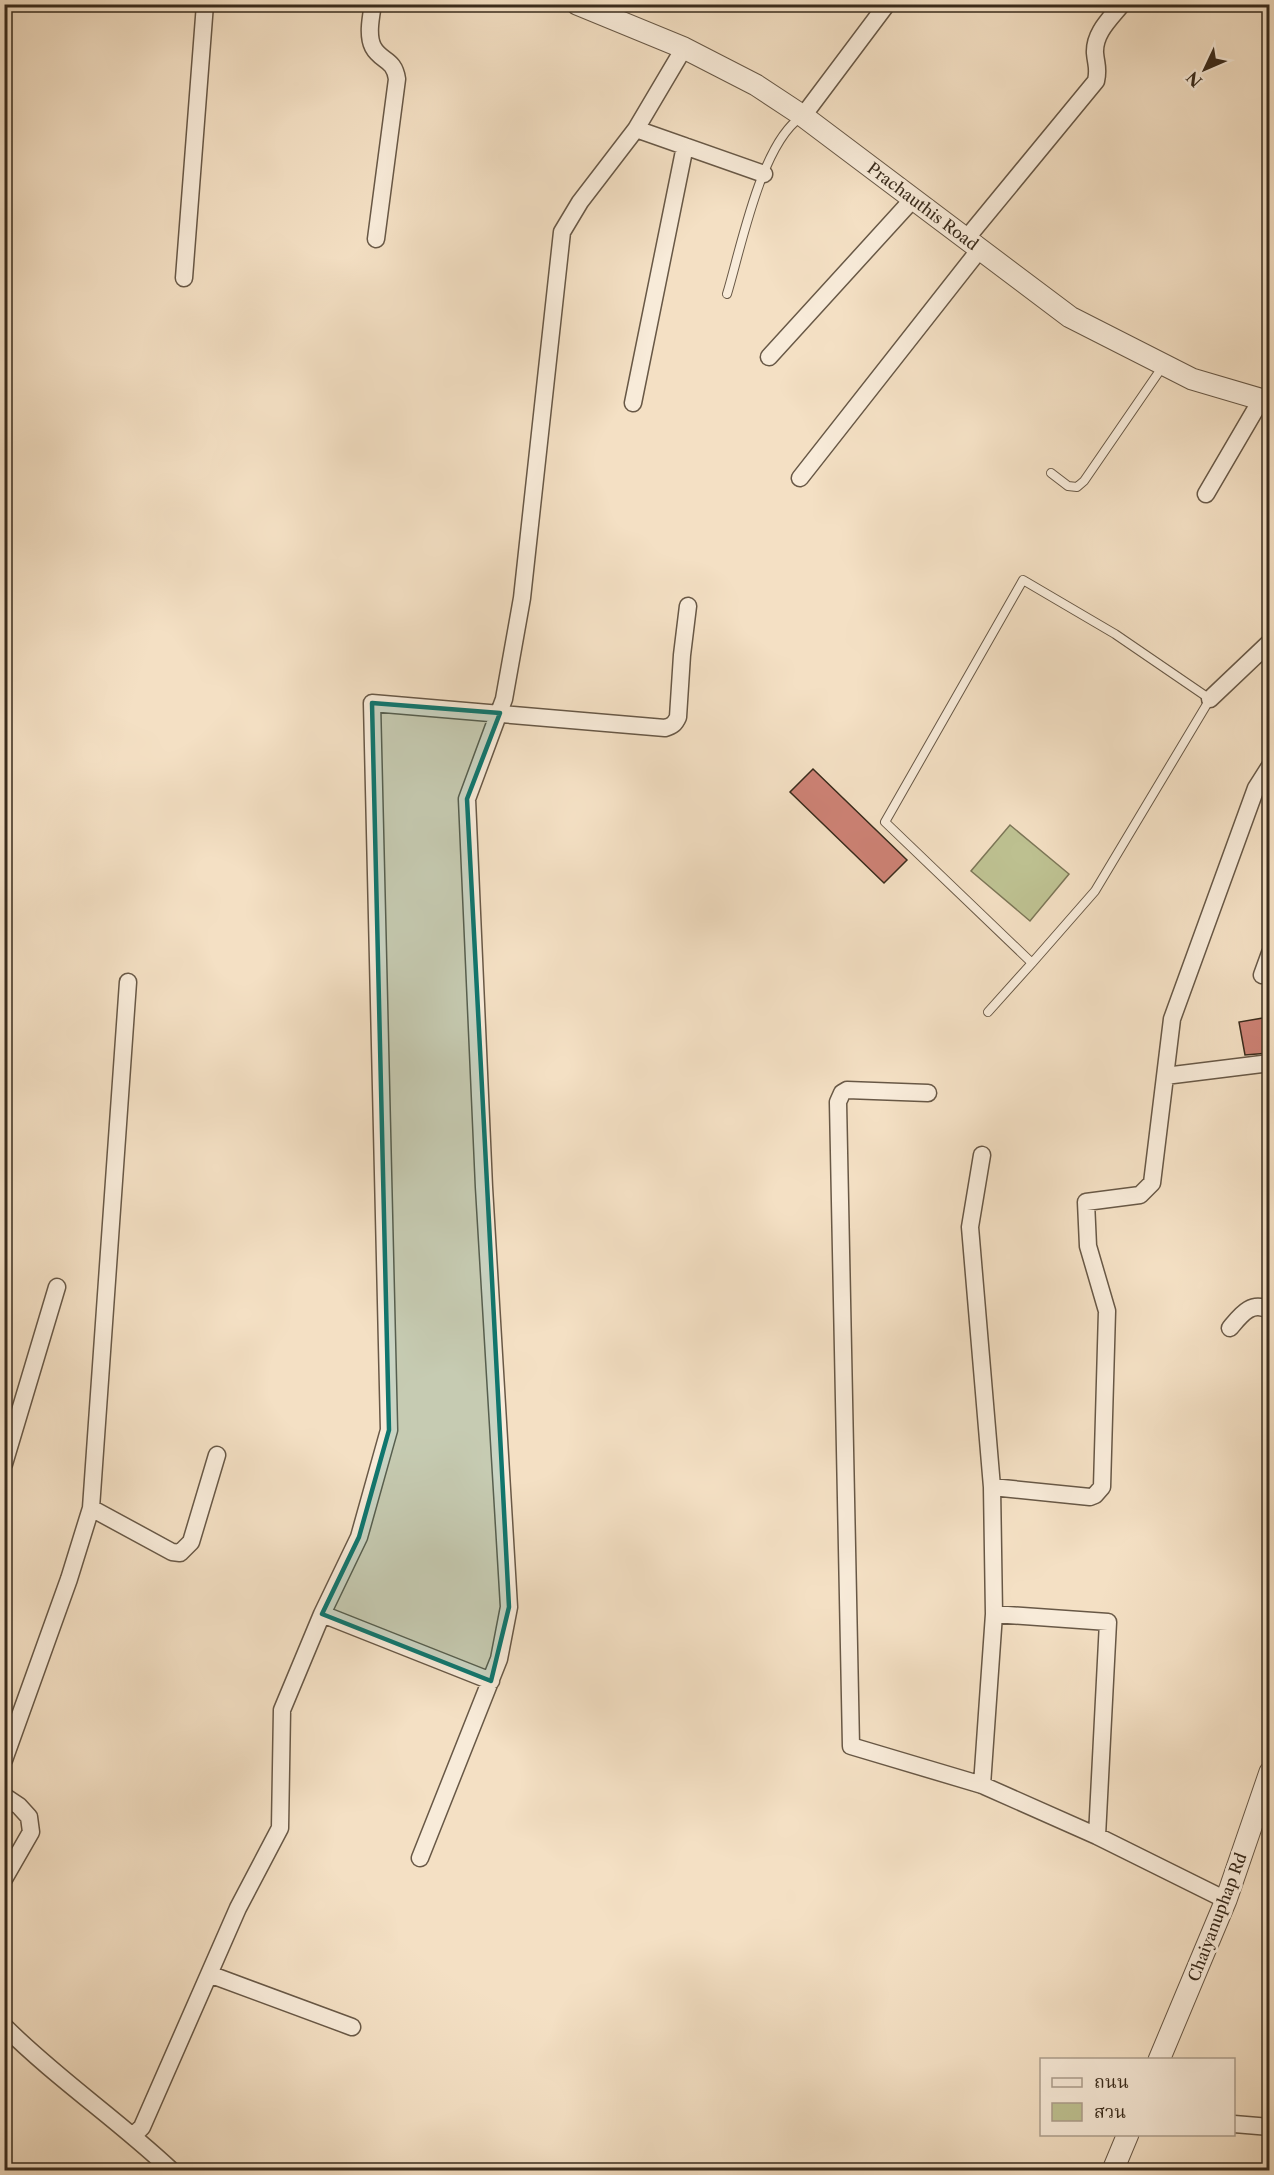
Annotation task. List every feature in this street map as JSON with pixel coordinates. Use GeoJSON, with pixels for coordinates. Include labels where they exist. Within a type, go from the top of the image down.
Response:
{"type":"FeatureCollection","features":[{"type":"Feature","properties":{"kind":"street"},"geometry":{"type":"LineString","coordinates":[[184,278],[205,4]]}},
{"type":"Feature","properties":{"kind":"street"},"geometry":{"type":"LineString","coordinates":[[373,4],[370,31],[372,45],[395,68],[397,79],[376,239]]}},
{"type":"Feature","properties":{"kind":"street","name":"Prachauthis Road"},"geometry":{"type":"LineString","coordinates":[[577,4],[684,48],[756,85],[803,116],[1070,317],[1192,379],[1265,401]]}},
{"type":"Feature","properties":{"kind":"street"},"geometry":{"type":"LineString","coordinates":[[803,116],[887,4]]}},
{"type":"Feature","properties":{"kind":"street"},"geometry":{"type":"LineString","coordinates":[[800,478],[1096,81],[1099,68],[1095,55],[1096,42],[1101,31],[1122,4]]}},
{"type":"Feature","properties":{"kind":"street"},"geometry":{"type":"LineString","coordinates":[[420,1858],[499,1659],[509,1607],[486,1222],[467,799],[504,699],[522,597],[562,232],[580,202],[636,129],[684,48]]}},
{"type":"Feature","properties":{"kind":"street"},"geometry":{"type":"LineString","coordinates":[[636,129],[764,174]]}},
{"type":"Feature","properties":{"kind":"street"},"geometry":{"type":"LineString","coordinates":[[633,403],[685,146]]}},
{"type":"Feature","properties":{"kind":"street"},"geometry":{"type":"LineString","coordinates":[[770,357],[913,199]]}},
{"type":"Feature","properties":{"kind":"street"},"geometry":{"type":"LineString","coordinates":[[1206,494],[1265,401]]}},
{"type":"Feature","properties":{"kind":"street"},"geometry":{"type":"LineString","coordinates":[[134,2135],[142,2127],[238,1908],[280,1828],[282,1710],[322,1614],[359,1537],[389,1430],[372,703],[670,727],[678,717],[688,606]]}},
{"type":"Feature","properties":{"kind":"street"},"geometry":{"type":"LineString","coordinates":[[1210,699],[1269,642]]}},
{"type":"Feature","properties":{"kind":"street"},"geometry":{"type":"LineString","coordinates":[[992,1486],[1090,1497],[1102,1487],[1107,1311],[1088,1246],[1086,1202],[1140,1195],[1152,1183],[1172,1019],[1263,792],[1269,766]]}},
{"type":"Feature","properties":{"kind":"street"},"geometry":{"type":"LineString","coordinates":[[1262,975],[1269,953]]}},
{"type":"Feature","properties":{"kind":"street"},"geometry":{"type":"LineString","coordinates":[[4,1760],[92,1508],[128,982]]}},
{"type":"Feature","properties":{"kind":"street"},"geometry":{"type":"LineString","coordinates":[[1165,1076],[1269,1063]]}},
{"type":"Feature","properties":{"kind":"street"},"geometry":{"type":"LineString","coordinates":[[928,1093],[847,1090],[842,1093],[838,1102],[851,1746],[982,1785],[1097,1836],[1226,1900]]}},
{"type":"Feature","properties":{"kind":"street"},"geometry":{"type":"LineString","coordinates":[[982,1155],[970,1227],[992,1486],[994,1614],[982,1785]]}},
{"type":"Feature","properties":{"kind":"street"},"geometry":{"type":"LineString","coordinates":[[4,1464],[57,1287]]}},
{"type":"Feature","properties":{"kind":"street"},"geometry":{"type":"LineString","coordinates":[[1230,1328],[1242,1314],[1255,1306],[1269,1311]]}},
{"type":"Feature","properties":{"kind":"street"},"geometry":{"type":"LineString","coordinates":[[92,1508],[172,1552],[180,1553],[191,1542],[218,1455]]}},
{"type":"Feature","properties":{"kind":"street"},"geometry":{"type":"LineString","coordinates":[[322,1614],[491,1681]]}},
{"type":"Feature","properties":{"kind":"street"},"geometry":{"type":"LineString","coordinates":[[994,1614],[1108,1622],[1097,1836]]}},
{"type":"Feature","properties":{"kind":"street","name":"Chaiyanuphap Rd"},"geometry":{"type":"LineString","coordinates":[[1160,2058],[1226,1900],[1269,1772]]}},
{"type":"Feature","properties":{"kind":"street"},"geometry":{"type":"LineString","coordinates":[[4,1796],[19,1806],[29,1817],[31,1832],[4,1879]]}},
{"type":"Feature","properties":{"kind":"street"},"geometry":{"type":"LineString","coordinates":[[209,1974],[352,2027]]}},
{"type":"Feature","properties":{"kind":"street"},"geometry":{"type":"LineString","coordinates":[[4,2026],[31,2053],[134,2135],[171,2170]]}},
{"type":"Feature","properties":{"kind":"street"},"geometry":{"type":"LineString","coordinates":[[1235,2124],[1269,2127]]}},
{"type":"Feature","properties":{"kind":"street"},"geometry":{"type":"LineString","coordinates":[[1113,2170],[1127,2136]]}},
{"type":"Feature","properties":{"kind":"lane"},"geometry":{"type":"LineString","coordinates":[[728,294],[764,174],[779,141],[792,123],[803,116]]}},
{"type":"Feature","properties":{"kind":"lane"},"geometry":{"type":"LineString","coordinates":[[1051,473],[1068,486],[1077,487],[1084,481],[1164,365]]}},
{"type":"Feature","properties":{"kind":"lane"},"geometry":{"type":"LineString","coordinates":[[988,1012],[1032,963],[1095,891],[1210,699],[1115,633],[1023,580],[885,822],[1032,963]]}},
{"type":"Feature","properties":{"kind":"highlighted area"},"geometry":{"type":"Polygon","coordinates":[[[372,703],[500,713],[467,799],[509,1607],[491,1681],[322,1614],[359,1537],[389,1430],[372,703]]]}},
{"type":"Feature","properties":{"kind":"green space"},"geometry":{"type":"Polygon","coordinates":[[[1010,825],[1069,874],[1030,921],[971,871],[1010,825]]]}},
{"type":"Feature","properties":{"kind":"building"},"geometry":{"type":"Polygon","coordinates":[[[813,769],[907,860],[884,883],[790,792],[813,769]]]}},
{"type":"Feature","properties":{"kind":"building"},"geometry":{"type":"Polygon","coordinates":[[[1269,1017],[1269,1053],[1245,1055],[1239,1022],[1269,1017]]]}}]}
